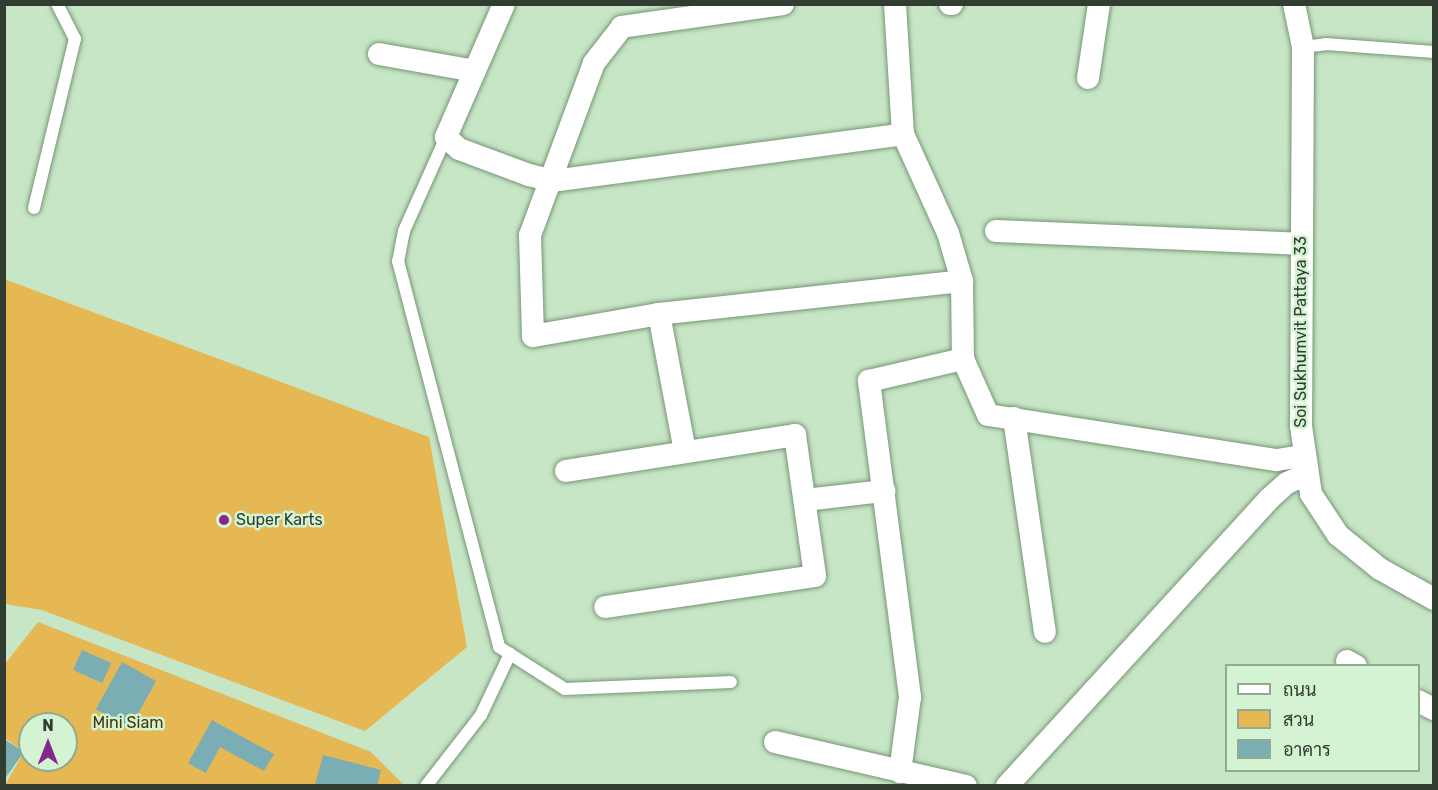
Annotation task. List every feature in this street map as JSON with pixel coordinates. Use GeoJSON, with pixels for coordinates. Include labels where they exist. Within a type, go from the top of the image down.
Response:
{"type":"FeatureCollection","features":[{"type":"Feature","properties":{"kind":"street"},"geometry":{"type":"LineString","coordinates":[[504,4],[446,137],[459,149],[553,181],[903,134]]}},
{"type":"Feature","properties":{"kind":"street"},"geometry":{"type":"LineString","coordinates":[[783,4],[622,27],[594,63],[553,181],[530,235],[533,336],[659,314],[962,281]]}},
{"type":"Feature","properties":{"kind":"street"},"geometry":{"type":"LineString","coordinates":[[895,4],[903,134],[948,232],[962,281],[963,359],[988,415],[1305,465]]}},
{"type":"Feature","properties":{"kind":"street"},"geometry":{"type":"LineString","coordinates":[[1088,78],[1099,4]]}},
{"type":"Feature","properties":{"kind":"street","name":"Soi Sukhumvit Pattaya 33"},"geometry":{"type":"LineString","coordinates":[[1294,4],[1303,47],[1300,244],[1305,465],[1311,494],[1338,535],[1380,569],[1434,599]]}},
{"type":"Feature","properties":{"kind":"street"},"geometry":{"type":"LineString","coordinates":[[379,54],[475,71]]}},
{"type":"Feature","properties":{"kind":"street"},"geometry":{"type":"LineString","coordinates":[[996,231],[1300,244]]}},
{"type":"Feature","properties":{"kind":"street"},"geometry":{"type":"LineString","coordinates":[[659,314],[685,452]]}},
{"type":"Feature","properties":{"kind":"street"},"geometry":{"type":"LineString","coordinates":[[900,772],[910,697],[869,381],[963,359]]}},
{"type":"Feature","properties":{"kind":"street"},"geometry":{"type":"LineString","coordinates":[[1014,418],[1045,632]]}},
{"type":"Feature","properties":{"kind":"street"},"geometry":{"type":"LineString","coordinates":[[566,471],[795,435],[814,576],[604,607]]}},
{"type":"Feature","properties":{"kind":"street"},"geometry":{"type":"LineString","coordinates":[[1007,786],[1026,760],[1269,499],[1305,465]]}},
{"type":"Feature","properties":{"kind":"street"},"geometry":{"type":"LineString","coordinates":[[805,500],[884,491]]}},
{"type":"Feature","properties":{"kind":"street"},"geometry":{"type":"LineString","coordinates":[[1420,702],[1434,709]]}},
{"type":"Feature","properties":{"kind":"street"},"geometry":{"type":"LineString","coordinates":[[775,742],[966,786]]}},
{"type":"Feature","properties":{"kind":"street"},"geometry":{"type":"LineString","coordinates":[[1022,786],[1026,760]]}},
{"type":"Feature","properties":{"kind":"lane"},"geometry":{"type":"LineString","coordinates":[[34,208],[75,39],[57,4]]}},
{"type":"Feature","properties":{"kind":"lane"},"geometry":{"type":"LineString","coordinates":[[1303,47],[1326,44],[1434,52]]}},
{"type":"Feature","properties":{"kind":"lane"},"geometry":{"type":"LineString","coordinates":[[446,137],[404,231],[398,261],[490,623],[499,647],[565,689],[731,682]]}},
{"type":"Feature","properties":{"kind":"lane"},"geometry":{"type":"LineString","coordinates":[[426,786],[481,715],[510,654]]}},
{"type":"Feature","properties":{"kind":"green space","name":"Super Karts"},"geometry":{"type":"Polygon","coordinates":[[[4,279],[429,437],[467,647],[365,731],[42,610],[5,604],[4,279]]]}},
{"type":"Feature","properties":{"kind":"green space","name":"Mini Siam"},"geometry":{"type":"Polygon","coordinates":[[[38,622],[371,752],[404,785],[5,785],[18,762],[18,772],[78,772],[78,712],[18,712],[18,748],[5,738],[4,665],[38,622]]]}},
{"type":"Feature","properties":{"kind":"building"},"geometry":{"type":"Polygon","coordinates":[[[82,650],[111,663],[102,683],[73,670],[82,650]]]}},
{"type":"Feature","properties":{"kind":"building"},"geometry":{"type":"Polygon","coordinates":[[[122,662],[156,681],[130,728],[96,709],[122,662]]]}},
{"type":"Feature","properties":{"kind":"building"},"geometry":{"type":"Polygon","coordinates":[[[212,720],[274,754],[264,771],[220,747],[206,773],[188,763],[212,720]]]}},
{"type":"Feature","properties":{"kind":"building"},"geometry":{"type":"Polygon","coordinates":[[[4,739],[18,748],[18,760],[4,780],[4,739]]]}},
{"type":"Feature","properties":{"kind":"building"},"geometry":{"type":"Polygon","coordinates":[[[323,755],[381,770],[377,786],[315,785],[323,755]]]}},
{"type":"Feature","properties":{"kind":"place","name":"Super Karts"},"geometry":{"type":"Point","coordinates":[224,520]}}]}
